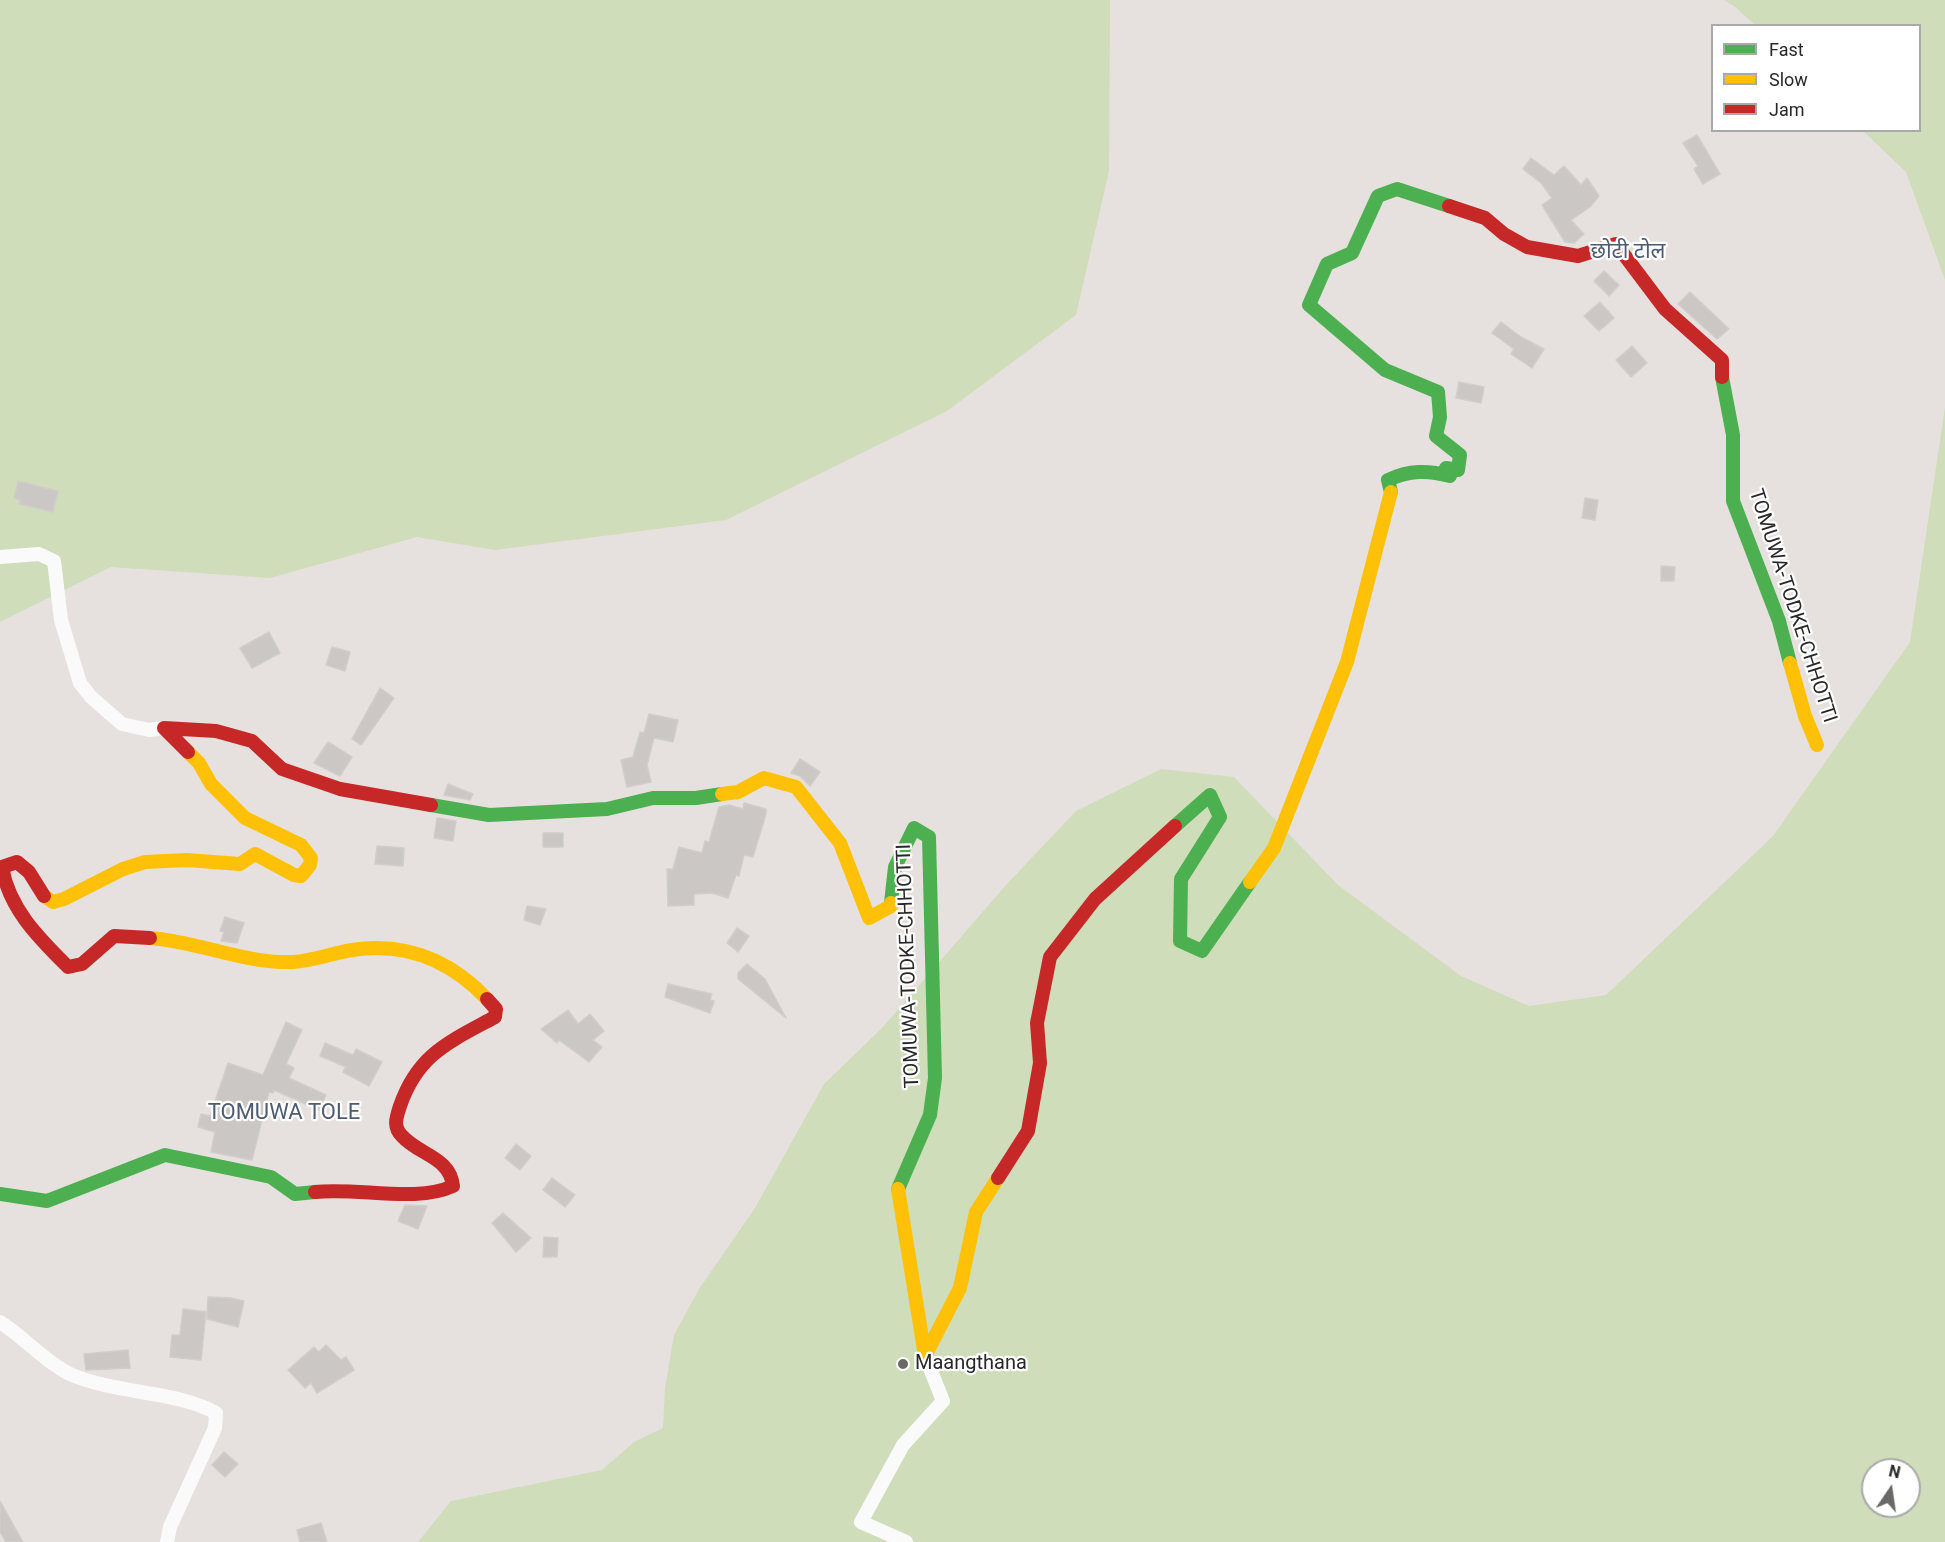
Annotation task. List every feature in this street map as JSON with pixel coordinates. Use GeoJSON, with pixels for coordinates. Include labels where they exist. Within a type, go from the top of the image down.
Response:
{"type":"FeatureCollection","features":[{"type":"Feature","properties":{"kind":"street","name":"TOMUWA-TODKE-CHHOTTI"},"geometry":{"type":"LineString","coordinates":[[925,1356],[960,1288],[976,1212],[1028,1131],[1040,1064],[1037,1023],[1050,957],[1095,899],[1210,795],[1220,817],[1181,879],[1180,941],[1202,951],[1274,848],[1347,663],[1392,494],[1388,480],[1409,470],[1432,471],[1450,476],[1446,468],[1458,470],[1460,455],[1436,436],[1440,417],[1438,392],[1385,370],[1309,305],[1327,264],[1352,253],[1371,218],[1378,196],[1397,189],[1485,218],[1504,234],[1527,247],[1578,256],[1616,244],[1665,309],[1722,360],[1722,383],[1733,435],[1733,501],[1779,621],[1805,716],[1817,745]]}},
{"type":"Feature","properties":{"kind":"street"},"geometry":{"type":"LineString","coordinates":[[0,557],[39,554],[54,561],[61,620],[80,683],[91,697],[122,724],[148,730],[164,728],[199,763],[211,784],[245,818],[301,844],[310,858],[310,865],[301,876],[294,875],[255,854],[240,864],[197,860],[135,864],[95,882],[68,898],[53,902],[41,896],[29,869],[16,862],[3,867],[3,883],[10,897],[47,945],[68,967],[82,964],[114,936],[175,940],[218,953],[293,962],[353,950],[385,947],[430,957],[468,979],[496,1009],[495,1017],[454,1040],[415,1071],[407,1086],[395,1122],[396,1129],[405,1140],[439,1161],[450,1171],[454,1179],[453,1186],[440,1192],[426,1194],[341,1189],[295,1194],[271,1177],[165,1155],[47,1201],[0,1194]]}},
{"type":"Feature","properties":{"kind":"street","name":"TOMUWA-TODKE-CHHOTTI"},"geometry":{"type":"LineString","coordinates":[[164,728],[216,732],[252,741],[282,769],[340,789],[489,815],[607,809],[653,798],[696,798],[738,792],[764,778],[796,787],[840,843],[869,918],[891,906],[895,867],[914,828],[929,837],[935,1078],[930,1115],[898,1188],[925,1356]]}},
{"type":"Feature","properties":{"kind":"street"},"geometry":{"type":"LineString","coordinates":[[0,1322],[69,1374],[124,1391],[202,1405],[216,1413],[215,1428],[181,1500],[167,1542]]}},
{"type":"Feature","properties":{"kind":"street"},"geometry":{"type":"LineString","coordinates":[[906,1542],[861,1522],[903,1445],[943,1401],[925,1356]]}},
{"type":"Feature","properties":{"kind":"green space"},"geometry":{"type":"Polygon","coordinates":[[[0,0],[1110,0],[1109,171],[1076,315],[947,411],[726,520],[495,550],[417,537],[270,578],[111,567],[0,622],[0,0]]]}},
{"type":"Feature","properties":{"kind":"green space"},"geometry":{"type":"Polygon","coordinates":[[[1724,0],[1945,0],[1945,280],[1906,172],[1864,132],[1921,132],[1921,24],[1754,24],[1724,0]]]}},
{"type":"Feature","properties":{"kind":"green space"},"geometry":{"type":"Polygon","coordinates":[[[1945,407],[1945,1542],[418,1542],[451,1501],[602,1470],[634,1442],[663,1428],[665,1388],[674,1335],[699,1289],[755,1208],[824,1084],[882,1028],[1006,885],[1076,811],[1161,769],[1234,777],[1338,885],[1461,976],[1529,1006],[1606,995],[1773,836],[1910,642],[1945,407]]]}},
{"type":"Feature","properties":{"kind":"building"},"geometry":{"type":"Polygon","coordinates":[[[1697,135],[1720,174],[1703,184],[1694,169],[1698,166],[1683,143],[1697,135]]]}},
{"type":"Feature","properties":{"kind":"building"},"geometry":{"type":"Polygon","coordinates":[[[1531,158],[1554,175],[1564,166],[1581,185],[1587,178],[1599,196],[1590,207],[1571,220],[1584,234],[1574,243],[1565,242],[1542,205],[1552,198],[1541,183],[1523,169],[1531,158]]]}},
{"type":"Feature","properties":{"kind":"building"},"geometry":{"type":"Polygon","coordinates":[[[1604,271],[1619,285],[1609,296],[1594,281],[1604,271]]]}},
{"type":"Feature","properties":{"kind":"building"},"geometry":{"type":"Polygon","coordinates":[[[1690,292],[1729,329],[1717,339],[1678,304],[1690,292]]]}},
{"type":"Feature","properties":{"kind":"building"},"geometry":{"type":"Polygon","coordinates":[[[1600,302],[1614,318],[1599,331],[1584,316],[1600,302]]]}},
{"type":"Feature","properties":{"kind":"building"},"geometry":{"type":"Polygon","coordinates":[[[1501,322],[1521,337],[1544,349],[1532,368],[1511,354],[1514,349],[1492,333],[1501,322]]]}},
{"type":"Feature","properties":{"kind":"building"},"geometry":{"type":"Polygon","coordinates":[[[1632,346],[1647,363],[1631,377],[1616,360],[1632,346]]]}},
{"type":"Feature","properties":{"kind":"building"},"geometry":{"type":"Polygon","coordinates":[[[1459,382],[1484,387],[1481,403],[1456,398],[1459,382]]]}},
{"type":"Feature","properties":{"kind":"building"},"geometry":{"type":"Polygon","coordinates":[[[18,481],[58,491],[53,512],[19,504],[20,500],[14,498],[18,481]]]}},
{"type":"Feature","properties":{"kind":"building"},"geometry":{"type":"Polygon","coordinates":[[[1585,498],[1598,500],[1595,520],[1582,518],[1585,498]]]}},
{"type":"Feature","properties":{"kind":"building"},"geometry":{"type":"Polygon","coordinates":[[[1661,566],[1675,567],[1674,581],[1661,581],[1661,566]]]}},
{"type":"Feature","properties":{"kind":"building"},"geometry":{"type":"Polygon","coordinates":[[[269,632],[280,653],[252,668],[240,648],[269,632]]]}},
{"type":"Feature","properties":{"kind":"building"},"geometry":{"type":"Polygon","coordinates":[[[332,647],[350,652],[345,671],[326,665],[332,647]]]}},
{"type":"Feature","properties":{"kind":"building"},"geometry":{"type":"Polygon","coordinates":[[[380,688],[394,698],[361,745],[352,739],[380,688]]]}},
{"type":"Feature","properties":{"kind":"building"},"geometry":{"type":"Polygon","coordinates":[[[649,714],[678,720],[673,742],[654,738],[647,765],[651,782],[627,787],[621,760],[633,757],[640,732],[644,733],[649,714]]]}},
{"type":"Feature","properties":{"kind":"building"},"geometry":{"type":"Polygon","coordinates":[[[328,742],[352,757],[340,776],[314,763],[328,742]]]}},
{"type":"Feature","properties":{"kind":"building"},"geometry":{"type":"Polygon","coordinates":[[[800,759],[820,772],[810,786],[800,776],[791,773],[800,759]]]}},
{"type":"Feature","properties":{"kind":"building"},"geometry":{"type":"Polygon","coordinates":[[[448,784],[473,794],[470,800],[444,795],[448,784]]]}},
{"type":"Feature","properties":{"kind":"building"},"geometry":{"type":"Polygon","coordinates":[[[744,803],[766,809],[766,814],[753,857],[744,855],[739,876],[736,875],[728,898],[712,893],[694,894],[694,905],[668,906],[667,869],[673,869],[679,847],[702,853],[705,841],[709,842],[719,807],[729,805],[743,809],[744,803]]]}},
{"type":"Feature","properties":{"kind":"building"},"geometry":{"type":"Polygon","coordinates":[[[437,818],[456,821],[453,841],[434,838],[437,818]]]}},
{"type":"Feature","properties":{"kind":"building"},"geometry":{"type":"Polygon","coordinates":[[[543,833],[563,833],[563,847],[543,847],[543,833]]]}},
{"type":"Feature","properties":{"kind":"building"},"geometry":{"type":"Polygon","coordinates":[[[377,846],[404,848],[403,866],[375,864],[377,846]]]}},
{"type":"Feature","properties":{"kind":"building"},"geometry":{"type":"Polygon","coordinates":[[[527,906],[546,909],[540,925],[524,920],[527,906]]]}},
{"type":"Feature","properties":{"kind":"building"},"geometry":{"type":"Polygon","coordinates":[[[225,917],[244,923],[237,943],[221,941],[224,932],[220,931],[225,917]]]}},
{"type":"Feature","properties":{"kind":"building"},"geometry":{"type":"Polygon","coordinates":[[[737,928],[749,936],[738,952],[727,943],[737,928]]]}},
{"type":"Feature","properties":{"kind":"building"},"geometry":{"type":"Polygon","coordinates":[[[747,964],[765,979],[786,1018],[738,979],[738,973],[747,964]]]}},
{"type":"Feature","properties":{"kind":"building"},"geometry":{"type":"Polygon","coordinates":[[[668,984],[712,994],[710,1000],[714,1001],[710,1013],[665,997],[668,984]]]}},
{"type":"Feature","properties":{"kind":"building"},"geometry":{"type":"Polygon","coordinates":[[[568,1010],[578,1024],[590,1014],[604,1031],[593,1040],[602,1047],[589,1062],[559,1040],[557,1043],[541,1029],[568,1010]]]}},
{"type":"Feature","properties":{"kind":"building"},"geometry":{"type":"Polygon","coordinates":[[[286,1022],[302,1030],[286,1064],[294,1068],[289,1078],[326,1095],[319,1110],[274,1090],[273,1093],[269,1092],[252,1160],[211,1152],[215,1132],[198,1127],[201,1114],[210,1116],[228,1063],[263,1075],[286,1022]]]}},
{"type":"Feature","properties":{"kind":"building"},"geometry":{"type":"Polygon","coordinates":[[[325,1043],[353,1055],[356,1049],[382,1062],[369,1086],[343,1072],[346,1067],[320,1056],[325,1043]]]}},
{"type":"Feature","properties":{"kind":"building"},"geometry":{"type":"Polygon","coordinates":[[[516,1144],[531,1156],[520,1170],[505,1158],[516,1144]]]}},
{"type":"Feature","properties":{"kind":"building"},"geometry":{"type":"Polygon","coordinates":[[[552,1178],[575,1195],[565,1207],[543,1190],[552,1178]]]}},
{"type":"Feature","properties":{"kind":"building"},"geometry":{"type":"Polygon","coordinates":[[[405,1205],[427,1206],[418,1229],[398,1221],[405,1205]]]}},
{"type":"Feature","properties":{"kind":"building"},"geometry":{"type":"Polygon","coordinates":[[[503,1213],[531,1238],[516,1252],[492,1223],[503,1213]]]}},
{"type":"Feature","properties":{"kind":"building"},"geometry":{"type":"Polygon","coordinates":[[[544,1237],[558,1238],[557,1257],[543,1257],[544,1237]]]}},
{"type":"Feature","properties":{"kind":"building"},"geometry":{"type":"Polygon","coordinates":[[[208,1297],[244,1301],[238,1327],[207,1319],[208,1297]]]}},
{"type":"Feature","properties":{"kind":"building"},"geometry":{"type":"Polygon","coordinates":[[[183,1309],[206,1312],[201,1360],[170,1357],[172,1335],[180,1335],[183,1309]]]}},
{"type":"Feature","properties":{"kind":"building"},"geometry":{"type":"Polygon","coordinates":[[[326,1345],[341,1360],[346,1357],[354,1370],[317,1393],[311,1383],[305,1388],[288,1370],[314,1347],[319,1352],[326,1345]]]}},
{"type":"Feature","properties":{"kind":"building"},"geometry":{"type":"Polygon","coordinates":[[[128,1350],[130,1368],[86,1370],[84,1354],[128,1350]]]}},
{"type":"Feature","properties":{"kind":"building"},"geometry":{"type":"Polygon","coordinates":[[[224,1452],[238,1464],[225,1477],[212,1465],[224,1452]]]}},
{"type":"Feature","properties":{"kind":"building"},"geometry":{"type":"Polygon","coordinates":[[[0,1501],[23,1542],[6,1542],[0,1532],[0,1501]]]}},
{"type":"Feature","properties":{"kind":"building"},"geometry":{"type":"Polygon","coordinates":[[[321,1523],[327,1542],[300,1542],[297,1530],[321,1523]]]}},
{"type":"Feature","properties":{"kind":"traffic: fast"},"geometry":{"type":"LineString","coordinates":[[1391,492],[1388,480],[1403,474],[1419,472],[1450,476],[1446,468],[1458,470],[1460,455],[1436,436],[1440,417],[1438,392],[1385,370],[1309,305],[1327,264],[1352,253],[1378,196],[1397,189],[1449,206]]}},
{"type":"Feature","properties":{"kind":"traffic: fast"},"geometry":{"type":"LineString","coordinates":[[1722,377],[1733,435],[1733,501],[1779,621],[1790,663]]}},
{"type":"Feature","properties":{"kind":"traffic: fast"},"geometry":{"type":"LineString","coordinates":[[431,805],[489,815],[607,809],[653,798],[696,798],[722,794]]}},
{"type":"Feature","properties":{"kind":"traffic: fast"},"geometry":{"type":"LineString","coordinates":[[1175,826],[1210,795],[1220,817],[1181,879],[1180,941],[1202,951],[1250,882]]}},
{"type":"Feature","properties":{"kind":"traffic: fast"},"geometry":{"type":"LineString","coordinates":[[891,903],[895,867],[914,828],[929,837],[935,1078],[930,1115],[898,1189]]}},
{"type":"Feature","properties":{"kind":"traffic: fast"},"geometry":{"type":"LineString","coordinates":[[0,1194],[47,1201],[165,1155],[271,1177],[295,1194],[315,1192]]}},
{"type":"Feature","properties":{"kind":"traffic: slow"},"geometry":{"type":"LineString","coordinates":[[1250,882],[1274,848],[1347,662],[1391,492]]}},
{"type":"Feature","properties":{"kind":"traffic: slow"},"geometry":{"type":"LineString","coordinates":[[1790,663],[1805,716],[1817,745]]}},
{"type":"Feature","properties":{"kind":"traffic: slow"},"geometry":{"type":"LineString","coordinates":[[44,896],[53,902],[64,899],[123,869],[145,862],[187,860],[240,864],[255,854],[294,875],[301,876],[310,865],[311,858],[301,845],[245,818],[211,784],[199,763],[188,752]]}},
{"type":"Feature","properties":{"kind":"traffic: slow"},"geometry":{"type":"LineString","coordinates":[[722,794],[738,792],[764,778],[796,787],[840,843],[869,918],[891,906],[891,903]]}},
{"type":"Feature","properties":{"kind":"traffic: slow"},"geometry":{"type":"LineString","coordinates":[[150,938],[275,962],[315,959],[352,950],[372,948],[408,952],[442,964],[473,985],[487,999]]}},
{"type":"Feature","properties":{"kind":"traffic: slow"},"geometry":{"type":"LineString","coordinates":[[898,1189],[925,1356],[960,1288],[976,1212],[998,1178]]}},
{"type":"Feature","properties":{"kind":"traffic: jam"},"geometry":{"type":"LineString","coordinates":[[1449,206],[1485,218],[1504,234],[1527,247],[1578,256],[1616,244],[1665,309],[1722,360],[1722,377]]}},
{"type":"Feature","properties":{"kind":"traffic: jam"},"geometry":{"type":"LineString","coordinates":[[188,752],[164,728],[216,731],[252,741],[282,769],[340,789],[431,805]]}},
{"type":"Feature","properties":{"kind":"traffic: jam"},"geometry":{"type":"LineString","coordinates":[[998,1178],[1028,1131],[1040,1063],[1037,1023],[1050,957],[1095,899],[1175,826]]}},
{"type":"Feature","properties":{"kind":"traffic: jam"},"geometry":{"type":"LineString","coordinates":[[44,896],[29,872],[17,862],[2,867],[11,896],[18,909],[36,934],[68,967],[82,964],[114,936],[150,938]]}},
{"type":"Feature","properties":{"kind":"traffic: jam"},"geometry":{"type":"LineString","coordinates":[[315,1192],[405,1194],[438,1191],[453,1186],[451,1176],[440,1162],[399,1133],[396,1126],[397,1118],[407,1088],[426,1062],[449,1042],[495,1017],[496,1009],[487,999]]}},
{"type":"Feature","properties":{"kind":"place","name":"Maangthana"},"geometry":{"type":"Point","coordinates":[903,1364]}},
{"type":"Feature","properties":{"kind":"district","name":"छोटी टोल"},"geometry":{"type":"Point","coordinates":[1628,252]}},
{"type":"Feature","properties":{"kind":"district","name":"TOMUWA TOLE"},"geometry":{"type":"Point","coordinates":[284,1113]}}]}
